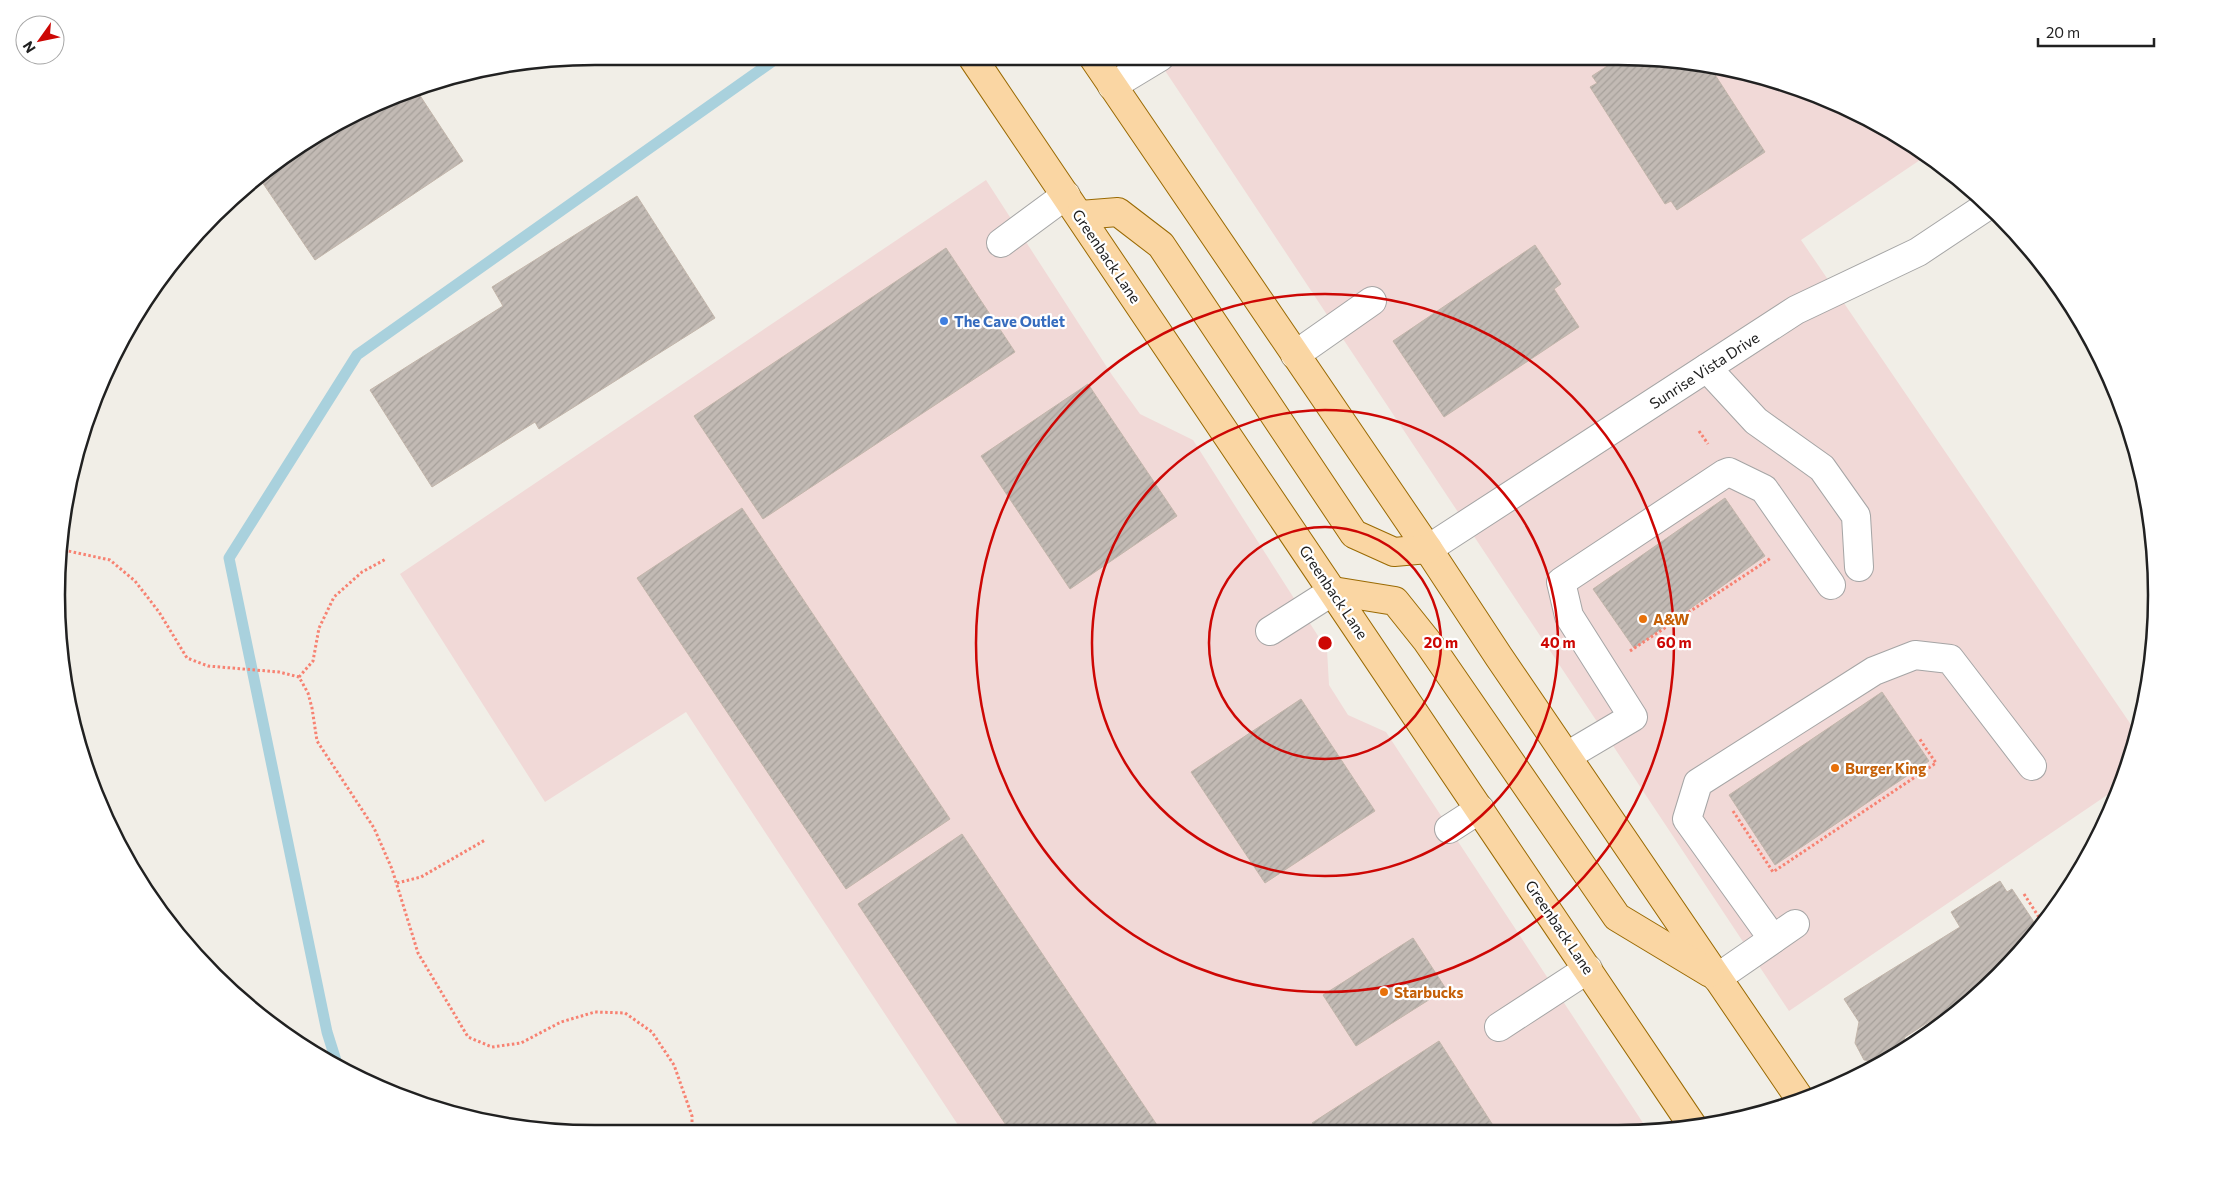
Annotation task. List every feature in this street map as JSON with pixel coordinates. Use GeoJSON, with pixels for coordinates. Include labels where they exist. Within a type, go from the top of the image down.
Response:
{"type":"FeatureCollection","features":[{"type":"Feature","properties":{"kind":"main road","name":"Greenback Lane"},"geometry":{"type":"LineString","coordinates":[[977,65],[1689,1120]]}},
{"type":"Feature","properties":{"kind":"main road"},"geometry":{"type":"LineString","coordinates":[[1098,65],[1797,1094]]}},
{"type":"Feature","properties":{"kind":"main road"},"geometry":{"type":"LineString","coordinates":[[1073,205],[1118,212],[1161,245],[1354,534],[1394,552],[1428,549]]}},
{"type":"Feature","properties":{"kind":"main road"},"geometry":{"type":"LineString","coordinates":[[1333,591],[1395,600],[1427,640],[1617,917],[1717,978]]}},
{"type":"Feature","properties":{"kind":"street"},"geometry":{"type":"LineString","coordinates":[[1112,86],[1147,65]]}},
{"type":"Feature","properties":{"kind":"street"},"geometry":{"type":"LineString","coordinates":[[1001,243],[1073,205]]}},
{"type":"Feature","properties":{"kind":"street","name":"Sunrise Vista Drive"},"geometry":{"type":"LineString","coordinates":[[1428,549],[1796,310],[1918,252],[1981,210]]}},
{"type":"Feature","properties":{"kind":"street"},"geometry":{"type":"LineString","coordinates":[[1295,354],[1372,302]]}},
{"type":"Feature","properties":{"kind":"street"},"geometry":{"type":"LineString","coordinates":[[1707,368],[1756,421],[1822,468],[1856,516],[1860,567]]}},
{"type":"Feature","properties":{"kind":"street"},"geometry":{"type":"LineString","coordinates":[[1567,756],[1633,717],[1569,616],[1561,582],[1724,474],[1729,472],[1764,489],[1831,585]]}},
{"type":"Feature","properties":{"kind":"street"},"geometry":{"type":"LineString","coordinates":[[1270,630],[1333,591]]}},
{"type":"Feature","properties":{"kind":"street"},"geometry":{"type":"LineString","coordinates":[[1717,978],[1784,932],[1687,819],[1698,783],[1874,671],[1915,655],[1950,659],[2032,766]]}},
{"type":"Feature","properties":{"kind":"street"},"geometry":{"type":"LineString","coordinates":[[1449,829],[1480,809]]}},
{"type":"Feature","properties":{"kind":"street"},"geometry":{"type":"LineString","coordinates":[[1500,1027],[1588,969]]}},
{"type":"Feature","properties":{"kind":"path"},"geometry":{"type":"LineString","coordinates":[[1699,430],[1720,461],[1724,474]]}},
{"type":"Feature","properties":{"kind":"path"},"geometry":{"type":"LineString","coordinates":[[67,551],[110,560],[135,581],[159,612],[187,658],[208,666],[279,672],[299,677],[308,693],[317,742],[374,828],[397,883],[418,953],[468,1037],[492,1047],[521,1043],[561,1022],[595,1012],[625,1013],[652,1032],[674,1065],[692,1116],[692,1125]]}},
{"type":"Feature","properties":{"kind":"path"},"geometry":{"type":"LineString","coordinates":[[1598,663],[1620,658],[1775,556]]}},
{"type":"Feature","properties":{"kind":"path"},"geometry":{"type":"LineString","coordinates":[[299,677],[313,661],[319,628],[334,597],[362,572],[386,559]]}},
{"type":"Feature","properties":{"kind":"path"},"geometry":{"type":"LineString","coordinates":[[1733,811],[1773,872],[1936,763],[1919,738]]}},
{"type":"Feature","properties":{"kind":"path"},"geometry":{"type":"LineString","coordinates":[[397,883],[421,877],[486,840]]}},
{"type":"Feature","properties":{"kind":"path"},"geometry":{"type":"LineString","coordinates":[[2024,894],[2039,917]]}},
{"type":"Feature","properties":{"kind":"shaded area"},"geometry":{"type":"Polygon","coordinates":[[[1161,65],[1618,65],[1653,66],[1687,70],[1755,83],[1821,105],[1883,136],[1920,160],[1801,240],[2132,725],[2110,793],[1789,1011],[1161,65]]]}},
{"type":"Feature","properties":{"kind":"shaded area"},"geometry":{"type":"Polygon","coordinates":[[[986,180],[1112,375],[1140,414],[1193,440],[1327,650],[1329,685],[1348,715],[1386,732],[1644,1124],[958,1125],[686,712],[545,802],[400,574],[986,180]]]}},
{"type":"Feature","properties":{"kind":"building"},"geometry":{"type":"Polygon","coordinates":[[[1609,65],[1653,66],[1715,74],[1765,152],[1677,210],[1671,201],[1665,204],[1590,87],[1597,83],[1592,76],[1609,65]]]}},
{"type":"Feature","properties":{"kind":"building"},"geometry":{"type":"Polygon","coordinates":[[[420,95],[463,161],[315,260],[263,183],[301,154],[330,136],[392,105],[420,95]]]}},
{"type":"Feature","properties":{"kind":"building"},"geometry":{"type":"Polygon","coordinates":[[[637,196],[715,318],[539,429],[535,422],[432,487],[370,390],[503,306],[492,287],[637,196]]]}},
{"type":"Feature","properties":{"kind":"building"},"geometry":{"type":"Polygon","coordinates":[[[1535,245],[1561,284],[1554,289],[1579,327],[1444,417],[1393,341],[1535,245]]]}},
{"type":"Feature","properties":{"kind":"building"},"geometry":{"type":"Polygon","coordinates":[[[946,248],[1015,352],[763,519],[694,416],[946,248]]]}},
{"type":"Feature","properties":{"kind":"building"},"geometry":{"type":"Polygon","coordinates":[[[1088,384],[1177,516],[1070,589],[981,456],[1088,384]]]}},
{"type":"Feature","properties":{"kind":"building"},"geometry":{"type":"Polygon","coordinates":[[[1725,498],[1765,556],[1634,648],[1593,589],[1725,498]]]}},
{"type":"Feature","properties":{"kind":"building"},"geometry":{"type":"Polygon","coordinates":[[[742,508],[950,819],[846,889],[637,578],[742,508]]]}},
{"type":"Feature","properties":{"kind":"building"},"geometry":{"type":"Polygon","coordinates":[[[1882,692],[1929,761],[1775,865],[1729,795],[1882,692]]]}},
{"type":"Feature","properties":{"kind":"building"},"geometry":{"type":"Polygon","coordinates":[[[1301,699],[1375,811],[1265,883],[1191,772],[1301,699]]]}},
{"type":"Feature","properties":{"kind":"building"},"geometry":{"type":"Polygon","coordinates":[[[962,834],[1157,1125],[1006,1125],[858,904],[962,834]]]}},
{"type":"Feature","properties":{"kind":"building"},"geometry":{"type":"Polygon","coordinates":[[[2000,881],[2007,892],[2012,889],[2034,922],[1993,970],[1945,1012],[1905,1037],[1903,1042],[1883,1054],[1870,1061],[1864,1060],[1855,1043],[1859,1022],[1844,999],[1960,927],[1951,912],[2000,881]]]}},
{"type":"Feature","properties":{"kind":"building","name":"Starbucks"},"geometry":{"type":"Polygon","coordinates":[[[1413,938],[1446,989],[1356,1046],[1323,995],[1413,938]]]}},
{"type":"Feature","properties":{"kind":"building"},"geometry":{"type":"Polygon","coordinates":[[[1439,1041],[1493,1125],[1313,1125],[1312,1123],[1439,1041]]]}},
{"type":"Feature","properties":{"kind":"waterway"},"geometry":{"type":"LineString","coordinates":[[335,1056],[327,1032],[229,558],[357,355],[767,65]]}},
{"type":"Feature","properties":{"kind":"place","name":"The Cave Outlet"},"geometry":{"type":"Point","coordinates":[944,321]}},
{"type":"Feature","properties":{"kind":"place","name":"A&W"},"geometry":{"type":"Point","coordinates":[1643,619]}},
{"type":"Feature","properties":{"kind":"place","name":"Burger King"},"geometry":{"type":"Point","coordinates":[1835,768]}},
{"type":"Feature","properties":{"kind":"place","name":"Starbucks"},"geometry":{"type":"Point","coordinates":[1384,992]}}]}
